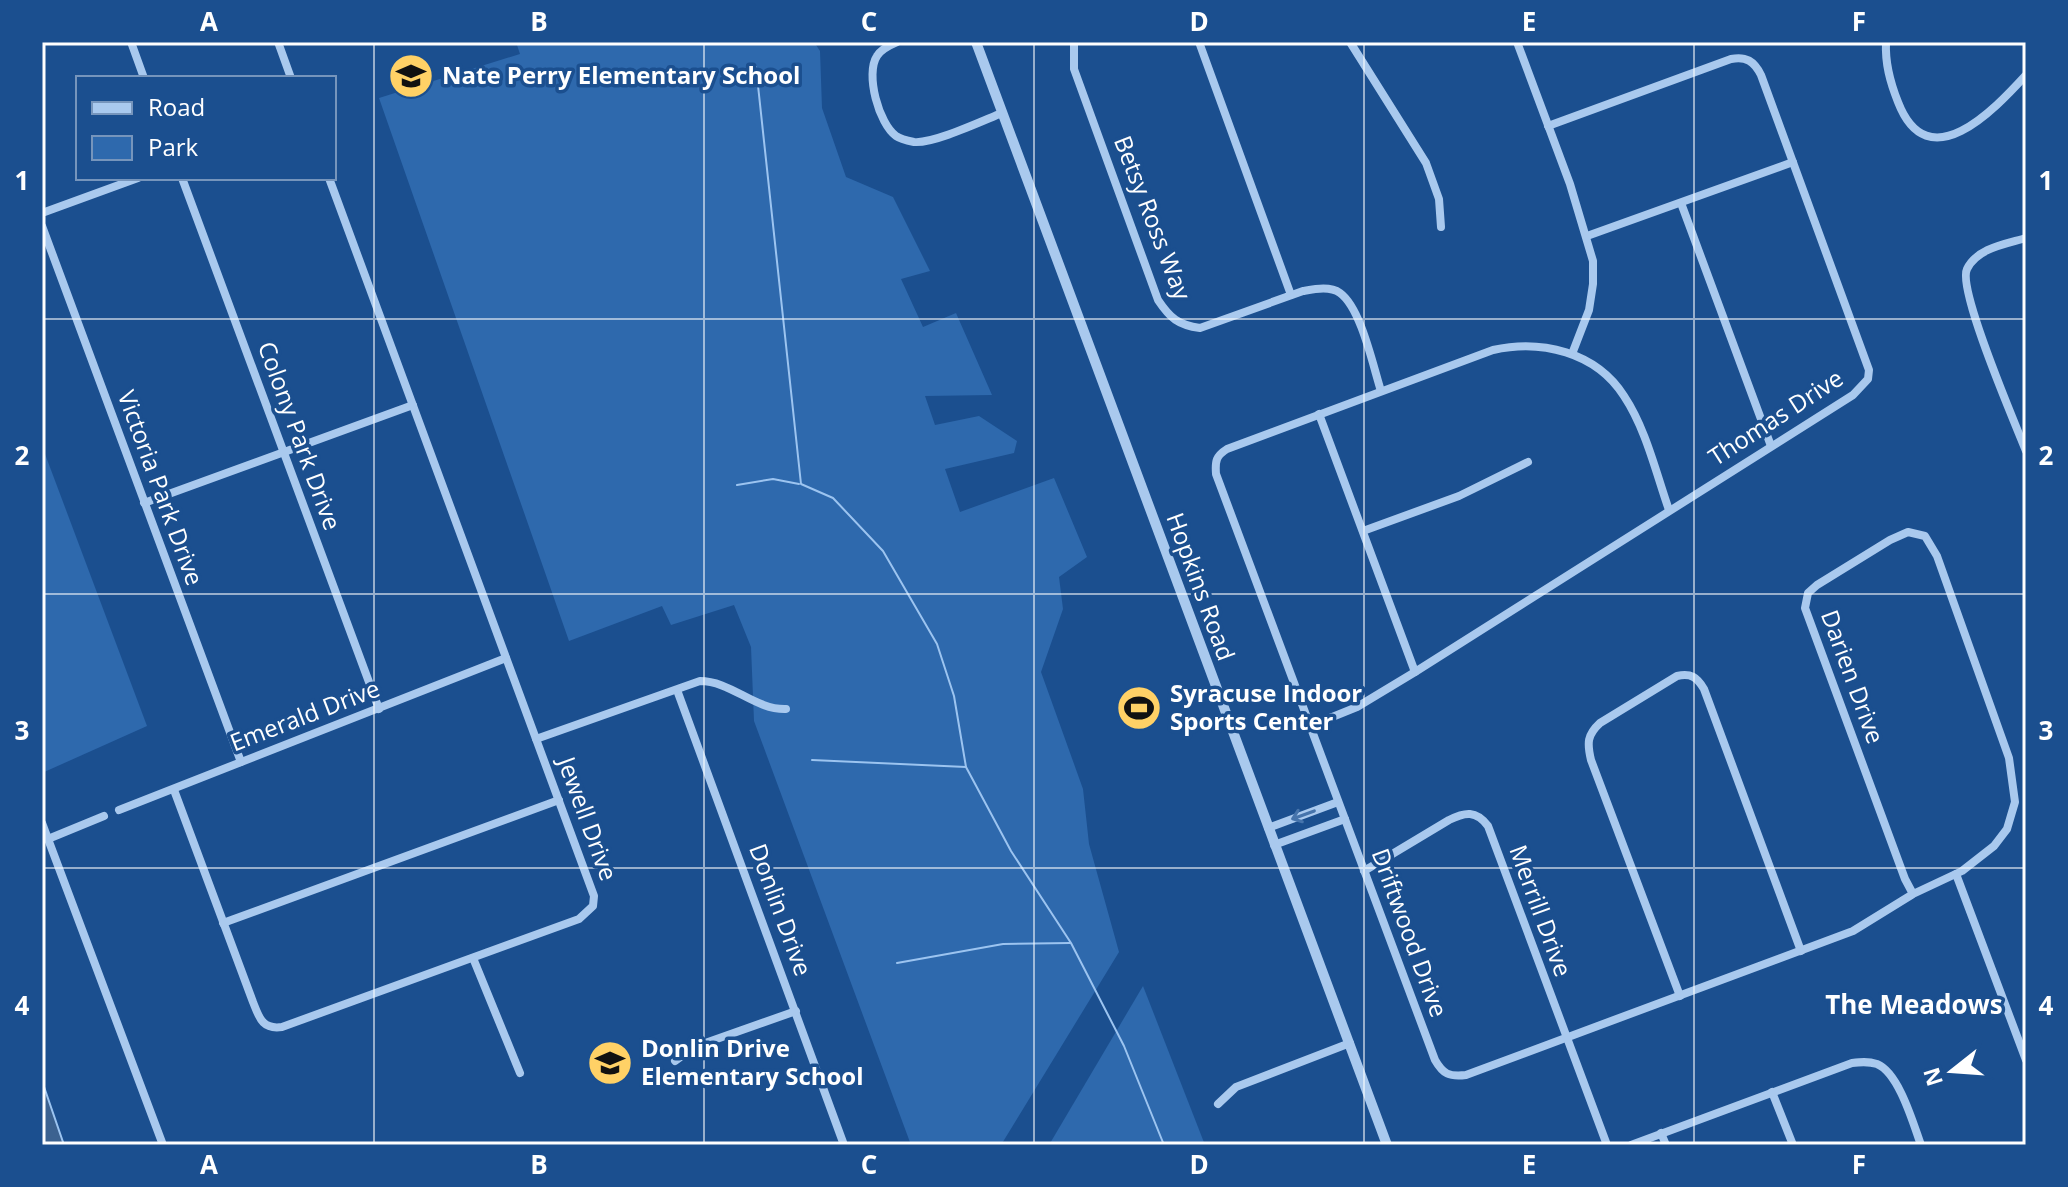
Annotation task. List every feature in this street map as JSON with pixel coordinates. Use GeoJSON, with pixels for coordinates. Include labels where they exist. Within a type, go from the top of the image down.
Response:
{"type":"FeatureCollection","features":[{"type":"Feature","properties":{"kind":"street"},"geometry":{"type":"LineString","coordinates":[[131,42],[143,76]]}},
{"type":"Feature","properties":{"kind":"street"},"geometry":{"type":"LineString","coordinates":[[278,42],[290,76]]}},
{"type":"Feature","properties":{"kind":"street"},"geometry":{"type":"LineString","coordinates":[[897,42],[879,53],[871,71],[875,94],[886,122],[898,137],[917,142],[933,139],[1002,113]]}},
{"type":"Feature","properties":{"kind":"street","name":"Hopkins Road"},"geometry":{"type":"LineString","coordinates":[[976,42],[1387,1145]]}},
{"type":"Feature","properties":{"kind":"street","name":"Betsy Ross Way"},"geometry":{"type":"LineString","coordinates":[[1074,42],[1074,69],[1158,300],[1170,317],[1182,326],[1200,328],[1291,295],[1319,288],[1333,290],[1353,310],[1381,391]]}},
{"type":"Feature","properties":{"kind":"street"},"geometry":{"type":"LineString","coordinates":[[1199,42],[1291,295]]}},
{"type":"Feature","properties":{"kind":"street"},"geometry":{"type":"LineString","coordinates":[[1350,42],[1426,163],[1439,199],[1441,227]]}},
{"type":"Feature","properties":{"kind":"street"},"geometry":{"type":"LineString","coordinates":[[1517,42],[1587,236],[1593,261],[1589,310],[1572,354]]}},
{"type":"Feature","properties":{"kind":"street"},"geometry":{"type":"LineString","coordinates":[[1886,42],[1885,59],[1902,114],[1914,129],[1933,137],[1943,138],[1964,131],[1982,119],[2026,75]]}},
{"type":"Feature","properties":{"kind":"street","name":"Thomas Drive"},"geometry":{"type":"LineString","coordinates":[[1310,726],[1357,707],[1415,672],[1863,386],[1869,370],[1757,66],[1741,57],[1548,126]]}},
{"type":"Feature","properties":{"kind":"street"},"geometry":{"type":"LineString","coordinates":[[1587,236],[1793,162]]}},
{"type":"Feature","properties":{"kind":"street"},"geometry":{"type":"LineString","coordinates":[[42,213],[133,180]]}},
{"type":"Feature","properties":{"kind":"street","name":"Colony Park Drive"},"geometry":{"type":"LineString","coordinates":[[183,180],[379,709]]}},
{"type":"Feature","properties":{"kind":"street","name":"Jewell Drive"},"geometry":{"type":"LineString","coordinates":[[174,790],[261,1022],[276,1028],[579,919],[593,906],[594,896],[330,180]]}},
{"type":"Feature","properties":{"kind":"street"},"geometry":{"type":"LineString","coordinates":[[1681,203],[1771,446]]}},
{"type":"Feature","properties":{"kind":"street","name":"Victoria Park Drive"},"geometry":{"type":"LineString","coordinates":[[42,226],[241,762]]}},
{"type":"Feature","properties":{"kind":"street"},"geometry":{"type":"LineString","coordinates":[[2026,238],[1981,253],[1967,269],[1966,293],[2026,451]]}},
{"type":"Feature","properties":{"kind":"street","name":"Driftwood Drive"},"geometry":{"type":"LineString","coordinates":[[1669,510],[1637,421],[1624,395],[1598,369],[1572,354],[1556,348],[1530,345],[1507,347],[1319,414],[1227,449],[1218,455],[1215,462],[1216,474],[1338,802],[1435,1060],[1445,1074],[1466,1075],[1853,931],[1913,894],[1978,861],[2007,829],[2015,802],[2013,776],[1937,556],[1929,541],[1919,534]]}},
{"type":"Feature","properties":{"kind":"street"},"geometry":{"type":"LineString","coordinates":[[144,503],[413,405]]}},
{"type":"Feature","properties":{"kind":"street"},"geometry":{"type":"LineString","coordinates":[[1319,414],[1415,672]]}},
{"type":"Feature","properties":{"kind":"street"},"geometry":{"type":"LineString","coordinates":[[1363,531],[1459,496],[1528,462]]}},
{"type":"Feature","properties":{"kind":"street","name":"Darien Drive"},"geometry":{"type":"LineString","coordinates":[[1913,894],[1805,608],[1808,593],[1817,585],[1890,540],[1908,532],[1919,534]]}},
{"type":"Feature","properties":{"kind":"street","name":"Emerald Drive"},"geometry":{"type":"LineString","coordinates":[[119,810],[506,658]]}},
{"type":"Feature","properties":{"kind":"street"},"geometry":{"type":"LineString","coordinates":[[1680,996],[1588,745],[1591,731],[1600,723],[1677,676],[1685,674],[1695,677],[1704,689],[1801,951]]}},
{"type":"Feature","properties":{"kind":"street"},"geometry":{"type":"LineString","coordinates":[[536,739],[708,681],[774,710],[786,709]]}},
{"type":"Feature","properties":{"kind":"street","name":"Donlin Drive"},"geometry":{"type":"LineString","coordinates":[[677,690],[844,1145]]}},
{"type":"Feature","properties":{"kind":"street"},"geometry":{"type":"LineString","coordinates":[[223,923],[559,800]]}},
{"type":"Feature","properties":{"kind":"street"},"geometry":{"type":"LineString","coordinates":[[1268,828],[1338,802]]}},
{"type":"Feature","properties":{"kind":"street","name":"Merrill Drive"},"geometry":{"type":"LineString","coordinates":[[1364,871],[1463,813],[1473,813],[1482,818],[1488,826],[1607,1145]]}},
{"type":"Feature","properties":{"kind":"street"},"geometry":{"type":"LineString","coordinates":[[48,839],[104,816]]}},
{"type":"Feature","properties":{"kind":"street"},"geometry":{"type":"LineString","coordinates":[[1274,845],[1345,819]]}},
{"type":"Feature","properties":{"kind":"street"},"geometry":{"type":"LineString","coordinates":[[42,823],[163,1145]]}},
{"type":"Feature","properties":{"kind":"street"},"geometry":{"type":"LineString","coordinates":[[1956,874],[2026,1060]]}},
{"type":"Feature","properties":{"kind":"street"},"geometry":{"type":"LineString","coordinates":[[473,958],[520,1073]]}},
{"type":"Feature","properties":{"kind":"street"},"geometry":{"type":"LineString","coordinates":[[675,1061],[694,1047],[796,1011]]}},
{"type":"Feature","properties":{"kind":"street"},"geometry":{"type":"LineString","coordinates":[[1218,1104],[1236,1087],[1350,1043]]}},
{"type":"Feature","properties":{"kind":"street"},"geometry":{"type":"LineString","coordinates":[[1631,1145],[1852,1063],[1876,1063],[1885,1068],[1895,1082],[1921,1145]]}},
{"type":"Feature","properties":{"kind":"street"},"geometry":{"type":"LineString","coordinates":[[1772,1092],[1793,1145]]}},
{"type":"Feature","properties":{"kind":"street"},"geometry":{"type":"LineString","coordinates":[[1661,1133],[1666,1145]]}},
{"type":"Feature","properties":{"kind":"green space"},"geometry":{"type":"Polygon","coordinates":[[[516,42],[814,42],[820,51],[822,108],[846,177],[893,197],[930,271],[901,279],[923,327],[956,313],[992,395],[925,396],[935,425],[979,416],[1017,441],[1014,453],[945,469],[960,512],[1054,478],[1087,557],[1059,577],[1063,609],[1041,672],[1083,789],[1089,844],[1119,952],[1001,1145],[911,1145],[754,721],[751,647],[734,605],[671,625],[662,606],[569,641],[379,98],[520,54],[516,42]]]}},
{"type":"Feature","properties":{"kind":"green space"},"geometry":{"type":"Polygon","coordinates":[[[42,446],[147,726],[42,773],[42,446]]]}},
{"type":"Feature","properties":{"kind":"green space"},"geometry":{"type":"Polygon","coordinates":[[[1143,986],[1205,1145],[1049,1145],[1143,986]]]}},
{"type":"Feature","properties":{"kind":"shaded area"},"geometry":{"type":"Polygon","coordinates":[[[42,1081],[64,1145],[42,1145],[42,1081]]]}},
{"type":"Feature","properties":{"kind":"waterway"},"geometry":{"type":"LineString","coordinates":[[756,67],[801,484],[833,498],[883,551],[937,644],[954,696],[966,767],[1011,851],[1071,943],[1124,1046],[1164,1145]]}},
{"type":"Feature","properties":{"kind":"waterway"},"geometry":{"type":"LineString","coordinates":[[737,485],[773,479],[799,484]]}},
{"type":"Feature","properties":{"kind":"waterway"},"geometry":{"type":"LineString","coordinates":[[812,760],[966,767]]}},
{"type":"Feature","properties":{"kind":"waterway"},"geometry":{"type":"LineString","coordinates":[[897,963],[1003,944],[1070,943]]}},
{"type":"Feature","properties":{"kind":"waterway"},"geometry":{"type":"LineString","coordinates":[[1083,1145],[1129,1145]]}},
{"type":"Feature","properties":{"kind":"place","name":"Nate Perry Elementary School"},"geometry":{"type":"Point","coordinates":[411,76]}},
{"type":"Feature","properties":{"kind":"place","name":"Syracuse Indoor Sports Center"},"geometry":{"type":"Point","coordinates":[1139,708]}},
{"type":"Feature","properties":{"kind":"place","name":"Donlin Drive Elementary School"},"geometry":{"type":"Point","coordinates":[610,1063]}},
{"type":"Feature","properties":{"kind":"district","name":"The Meadows"},"geometry":{"type":"Point","coordinates":[1914,1005]}}]}
